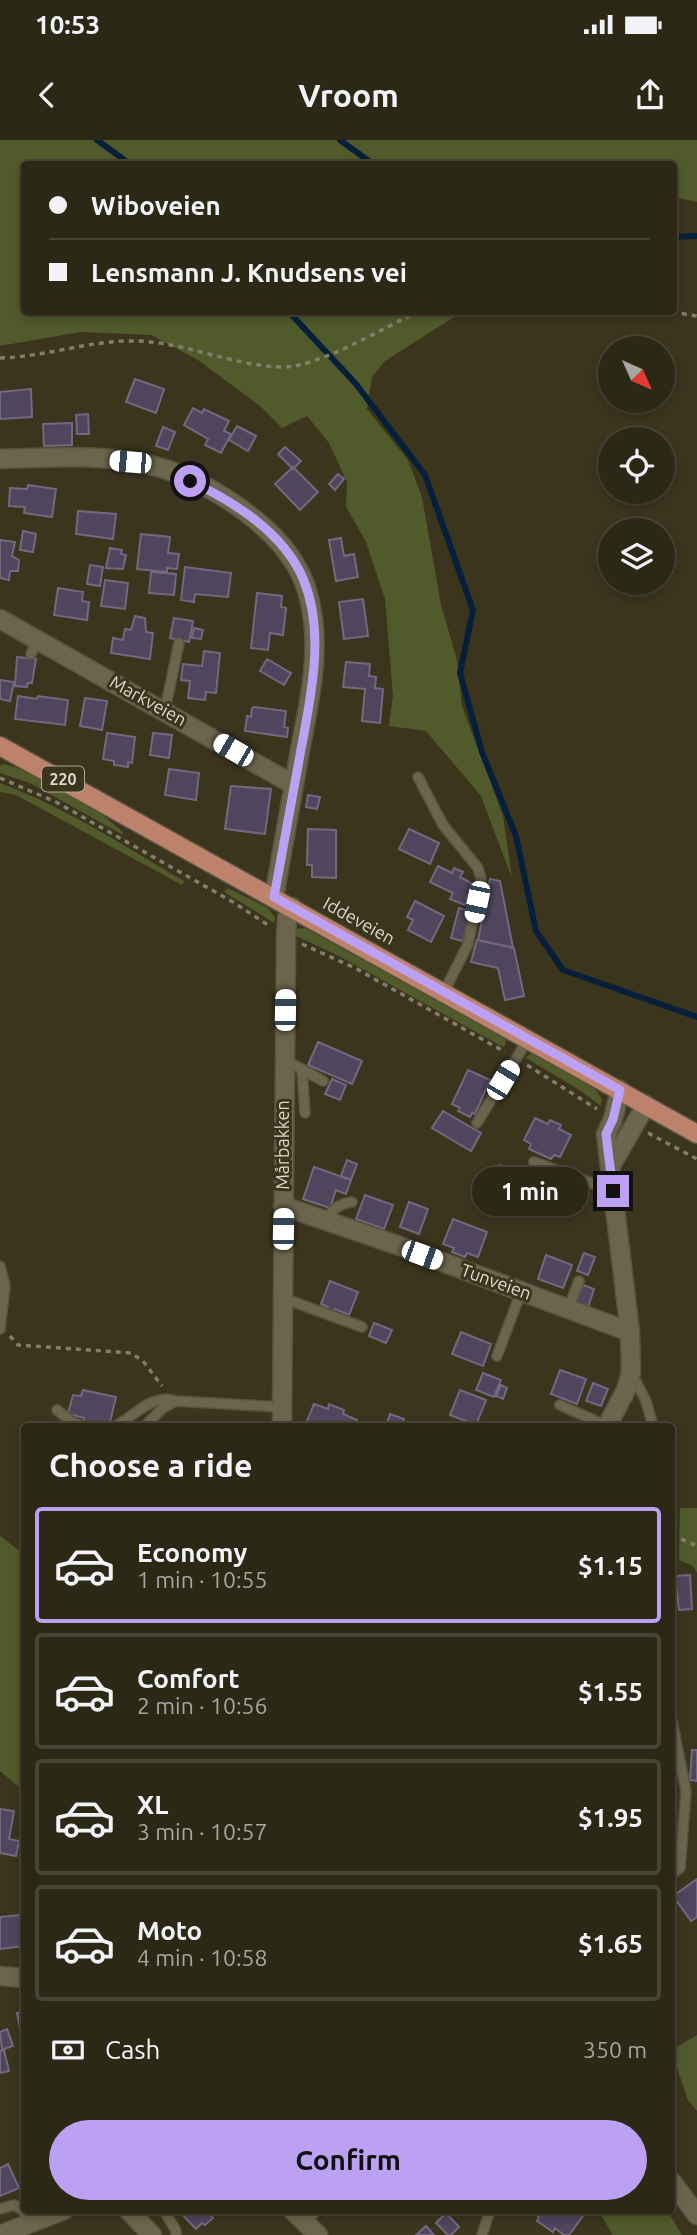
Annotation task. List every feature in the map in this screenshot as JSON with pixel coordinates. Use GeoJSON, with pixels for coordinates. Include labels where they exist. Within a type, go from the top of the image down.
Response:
{"type":"FeatureCollection","features":[{"type":"Feature","properties":{"kind":"main road","name":"Iddeveien"},"geometry":{"type":"LineString","coordinates":[[0,746],[697,1134]]}},
{"type":"Feature","properties":{"kind":"street"},"geometry":{"type":"LineString","coordinates":[[0,459],[77,457],[143,464],[169,470],[242,510],[285,548],[304,581],[314,630],[310,698],[274,897]]}},
{"type":"Feature","properties":{"kind":"street","name":"Markveien"},"geometry":{"type":"LineString","coordinates":[[0,619],[34,647],[165,710],[294,785]]}},
{"type":"Feature","properties":{"kind":"street","name":"Mårbakken"},"geometry":{"type":"LineString","coordinates":[[282,1423],[286,937],[287,918],[292,908]]}},
{"type":"Feature","properties":{"kind":"street"},"geometry":{"type":"LineString","coordinates":[[609,1423],[626,1390],[631,1372],[629,1332],[606,1134],[613,1119],[620,1090]]}},
{"type":"Feature","properties":{"kind":"street"},"geometry":{"type":"LineString","coordinates":[[610,1167],[646,1105]]}},
{"type":"Feature","properties":{"kind":"street","name":"Tunveien"},"geometry":{"type":"LineString","coordinates":[[283,1206],[399,1240],[521,1292],[629,1332]]}},
{"type":"Feature","properties":{"kind":"street"},"geometry":{"type":"LineString","coordinates":[[0,1976],[21,1978]]}},
{"type":"Feature","properties":{"kind":"street"},"geometry":{"type":"LineString","coordinates":[[675,2186],[697,2215]]}},
{"type":"Feature","properties":{"kind":"street"},"geometry":{"type":"LineString","coordinates":[[0,2235],[54,2214]]}},
{"type":"Feature","properties":{"kind":"street"},"geometry":{"type":"LineString","coordinates":[[132,2214],[152,2235]]}},
{"type":"Feature","properties":{"kind":"lane"},"geometry":{"type":"LineString","coordinates":[[165,710],[179,643]]}},
{"type":"Feature","properties":{"kind":"lane"},"geometry":{"type":"LineString","coordinates":[[418,777],[443,825],[478,868],[481,879],[468,944],[444,992]]}},
{"type":"Feature","properties":{"kind":"lane"},"geometry":{"type":"LineString","coordinates":[[478,1123],[528,1039]]}},
{"type":"Feature","properties":{"kind":"lane"},"geometry":{"type":"LineString","coordinates":[[284,1060],[323,1081]]}},
{"type":"Feature","properties":{"kind":"lane"},"geometry":{"type":"LineString","coordinates":[[302,1069],[305,1113]]}},
{"type":"Feature","properties":{"kind":"lane"},"geometry":{"type":"LineString","coordinates":[[534,1161],[613,1191]]}},
{"type":"Feature","properties":{"kind":"lane"},"geometry":{"type":"LineString","coordinates":[[326,1220],[334,1208],[352,1202]]}},
{"type":"Feature","properties":{"kind":"lane"},"geometry":{"type":"LineString","coordinates":[[0,1266],[5,1286],[0,1329]]}},
{"type":"Feature","properties":{"kind":"lane"},"geometry":{"type":"LineString","coordinates":[[568,1309],[579,1282]]}},
{"type":"Feature","properties":{"kind":"lane"},"geometry":{"type":"LineString","coordinates":[[496,1356],[521,1292]]}},
{"type":"Feature","properties":{"kind":"lane"},"geometry":{"type":"LineString","coordinates":[[282,1297],[362,1327]]}},
{"type":"Feature","properties":{"kind":"lane"},"geometry":{"type":"LineString","coordinates":[[631,1372],[646,1401],[652,1423]]}},
{"type":"Feature","properties":{"kind":"lane"},"geometry":{"type":"LineString","coordinates":[[121,1423],[158,1399],[280,1407]]}},
{"type":"Feature","properties":{"kind":"lane"},"geometry":{"type":"LineString","coordinates":[[148,1423],[163,1408],[176,1401]]}},
{"type":"Feature","properties":{"kind":"lane"},"geometry":{"type":"LineString","coordinates":[[560,1405],[600,1423]]}},
{"type":"Feature","properties":{"kind":"lane"},"geometry":{"type":"LineString","coordinates":[[57,1410],[74,1423]]}},
{"type":"Feature","properties":{"kind":"lane"},"geometry":{"type":"LineString","coordinates":[[675,1735],[687,1791],[680,1868],[675,1872]]}},
{"type":"Feature","properties":{"kind":"lane"},"geometry":{"type":"LineString","coordinates":[[0,2209],[14,2205],[21,2209]]}},
{"type":"Feature","properties":{"kind":"lane"},"geometry":{"type":"LineString","coordinates":[[25,2214],[29,2224]]}},
{"type":"Feature","properties":{"kind":"lane"},"geometry":{"type":"LineString","coordinates":[[166,2214],[176,2235]]}},
{"type":"Feature","properties":{"kind":"lane"},"geometry":{"type":"LineString","coordinates":[[482,2235],[489,2214]]}},
{"type":"Feature","properties":{"kind":"path"},"geometry":{"type":"LineString","coordinates":[[677,313],[697,316]]}},
{"type":"Feature","properties":{"kind":"path"},"geometry":{"type":"LineString","coordinates":[[0,358],[82,345],[129,341],[191,348],[234,359],[286,367],[320,359],[411,315]]}},
{"type":"Feature","properties":{"kind":"path"},"geometry":{"type":"LineString","coordinates":[[0,778],[56,802],[233,902],[286,937],[355,968],[516,1058],[613,1119]]}},
{"type":"Feature","properties":{"kind":"path"},"geometry":{"type":"LineString","coordinates":[[633,1130],[653,1134],[697,1159]]}},
{"type":"Feature","properties":{"kind":"path"},"geometry":{"type":"LineString","coordinates":[[0,1329],[18,1345],[131,1353],[143,1362],[176,1401]]}},
{"type":"Feature","properties":{"kind":"path"},"geometry":{"type":"LineString","coordinates":[[675,1536],[697,1546]]}},
{"type":"Feature","properties":{"kind":"green space"},"geometry":{"type":"Polygon","coordinates":[[[0,140],[697,140],[697,202],[677,198],[677,161],[21,161],[21,315],[457,315],[385,361],[372,377],[367,409],[408,460],[422,497],[441,605],[457,660],[462,706],[503,816],[512,878],[481,796],[426,731],[389,726],[393,696],[385,599],[366,542],[346,507],[347,482],[329,443],[307,416],[282,428],[260,406],[198,360],[151,335],[81,332],[0,346],[0,140]]]}},
{"type":"Feature","properties":{"kind":"green space"},"geometry":{"type":"Polygon","coordinates":[[[0,765],[18,768],[99,812],[123,832],[123,835],[30,783],[0,773],[0,765]]]}},
{"type":"Feature","properties":{"kind":"green space"},"geometry":{"type":"Polygon","coordinates":[[[0,783],[94,828],[184,881],[182,885],[16,795],[0,792],[0,783]]]}},
{"type":"Feature","properties":{"kind":"green space"},"geometry":{"type":"Polygon","coordinates":[[[228,888],[268,908],[275,917],[274,923],[224,892],[228,888]]]}},
{"type":"Feature","properties":{"kind":"green space"},"geometry":{"type":"Polygon","coordinates":[[[305,928],[506,1039],[505,1046],[339,956],[294,935],[296,929],[305,928]]]}},
{"type":"Feature","properties":{"kind":"green space"},"geometry":{"type":"Polygon","coordinates":[[[532,1052],[595,1089],[602,1099],[601,1106],[526,1058],[532,1052]]]}},
{"type":"Feature","properties":{"kind":"green space"},"geometry":{"type":"Polygon","coordinates":[[[680,1508],[697,1508],[697,1573],[693,1566],[679,1560],[680,1508]]]}},
{"type":"Feature","properties":{"kind":"green space"},"geometry":{"type":"Polygon","coordinates":[[[0,1536],[21,1552],[21,1788],[0,1771],[0,1536]]]}},
{"type":"Feature","properties":{"kind":"green space"},"geometry":{"type":"Polygon","coordinates":[[[697,2035],[697,2111],[688,2100],[675,2063],[675,2048],[697,2035]]]}},
{"type":"Feature","properties":{"kind":"green space"},"geometry":{"type":"Polygon","coordinates":[[[600,2214],[669,2214],[682,2235],[613,2235],[600,2214]]]}},
{"type":"Feature","properties":{"kind":"building"},"geometry":{"type":"Polygon","coordinates":[[[135,379],[164,389],[156,413],[126,402],[135,379]]]}},
{"type":"Feature","properties":{"kind":"building"},"geometry":{"type":"Polygon","coordinates":[[[31,389],[32,417],[0,419],[0,392],[31,389]]]}},
{"type":"Feature","properties":{"kind":"building"},"geometry":{"type":"Polygon","coordinates":[[[193,408],[202,413],[204,409],[229,421],[224,431],[231,434],[221,453],[205,445],[208,439],[184,425],[193,408]]]}},
{"type":"Feature","properties":{"kind":"building"},"geometry":{"type":"Polygon","coordinates":[[[88,414],[89,434],[77,434],[76,415],[88,414]]]}},
{"type":"Feature","properties":{"kind":"building"},"geometry":{"type":"Polygon","coordinates":[[[72,423],[72,445],[44,446],[43,424],[72,423]]]}},
{"type":"Feature","properties":{"kind":"building"},"geometry":{"type":"Polygon","coordinates":[[[237,426],[256,436],[248,451],[229,440],[237,426]]]}},
{"type":"Feature","properties":{"kind":"building"},"geometry":{"type":"Polygon","coordinates":[[[163,427],[175,432],[168,450],[156,446],[163,427]]]}},
{"type":"Feature","properties":{"kind":"building"},"geometry":{"type":"Polygon","coordinates":[[[285,447],[301,461],[293,469],[278,454],[285,447]]]}},
{"type":"Feature","properties":{"kind":"building"},"geometry":{"type":"Polygon","coordinates":[[[293,467],[318,492],[300,510],[275,484],[293,467]]]}},
{"type":"Feature","properties":{"kind":"building"},"geometry":{"type":"Polygon","coordinates":[[[338,474],[344,479],[335,490],[329,484],[338,474]]]}},
{"type":"Feature","properties":{"kind":"building"},"geometry":{"type":"Polygon","coordinates":[[[28,485],[56,489],[52,517],[24,513],[25,507],[9,506],[10,488],[27,489],[28,485]]]}},
{"type":"Feature","properties":{"kind":"building"},"geometry":{"type":"Polygon","coordinates":[[[78,511],[116,514],[113,539],[76,534],[78,511]]]}},
{"type":"Feature","properties":{"kind":"building"},"geometry":{"type":"Polygon","coordinates":[[[23,531],[36,534],[33,552],[20,550],[23,531]]]}},
{"type":"Feature","properties":{"kind":"building"},"geometry":{"type":"Polygon","coordinates":[[[141,534],[170,537],[168,553],[179,554],[177,569],[167,568],[167,572],[137,569],[141,534]]]}},
{"type":"Feature","properties":{"kind":"building"},"geometry":{"type":"Polygon","coordinates":[[[341,538],[344,556],[354,554],[358,577],[336,581],[329,540],[341,538]]]}},
{"type":"Feature","properties":{"kind":"building"},"geometry":{"type":"Polygon","coordinates":[[[0,540],[15,542],[12,556],[19,560],[18,571],[10,571],[9,580],[0,578],[0,540]]]}},
{"type":"Feature","properties":{"kind":"building"},"geometry":{"type":"Polygon","coordinates":[[[110,548],[122,550],[121,554],[126,555],[123,569],[106,568],[110,548]]]}},
{"type":"Feature","properties":{"kind":"building"},"geometry":{"type":"Polygon","coordinates":[[[90,565],[103,567],[100,586],[87,584],[90,565]]]}},
{"type":"Feature","properties":{"kind":"building"},"geometry":{"type":"Polygon","coordinates":[[[185,567],[231,573],[228,597],[195,594],[194,602],[181,600],[185,567]]]}},
{"type":"Feature","properties":{"kind":"building"},"geometry":{"type":"Polygon","coordinates":[[[151,572],[176,574],[174,595],[149,593],[151,572]]]}},
{"type":"Feature","properties":{"kind":"building"},"geometry":{"type":"Polygon","coordinates":[[[105,580],[128,583],[125,609],[101,606],[105,580]]]}},
{"type":"Feature","properties":{"kind":"building"},"geometry":{"type":"Polygon","coordinates":[[[58,588],[83,592],[82,601],[89,602],[87,620],[54,615],[58,588]]]}},
{"type":"Feature","properties":{"kind":"building"},"geometry":{"type":"Polygon","coordinates":[[[257,593],[282,596],[281,607],[286,608],[283,635],[270,633],[268,650],[251,648],[257,593]]]}},
{"type":"Feature","properties":{"kind":"building"},"geometry":{"type":"Polygon","coordinates":[[[363,599],[368,636],[344,639],[339,602],[363,599]]]}},
{"type":"Feature","properties":{"kind":"building"},"geometry":{"type":"Polygon","coordinates":[[[135,616],[145,618],[146,632],[153,633],[150,659],[111,653],[113,638],[123,640],[125,629],[131,630],[135,616]]]}},
{"type":"Feature","properties":{"kind":"building"},"geometry":{"type":"Polygon","coordinates":[[[174,618],[193,621],[189,642],[170,638],[174,618]]]}},
{"type":"Feature","properties":{"kind":"building"},"geometry":{"type":"Polygon","coordinates":[[[194,628],[203,630],[201,639],[192,638],[194,628]]]}},
{"type":"Feature","properties":{"kind":"building"},"geometry":{"type":"Polygon","coordinates":[[[204,651],[220,653],[216,693],[206,692],[205,700],[188,698],[190,681],[181,680],[183,664],[202,666],[204,651]]]}},
{"type":"Feature","properties":{"kind":"building"},"geometry":{"type":"Polygon","coordinates":[[[17,657],[36,659],[32,683],[28,683],[27,687],[15,686],[17,657]]]}},
{"type":"Feature","properties":{"kind":"building"},"geometry":{"type":"Polygon","coordinates":[[[267,659],[291,673],[284,685],[260,671],[267,659]]]}},
{"type":"Feature","properties":{"kind":"building"},"geometry":{"type":"Polygon","coordinates":[[[346,662],[370,664],[369,676],[376,677],[375,688],[383,689],[380,723],[362,721],[365,689],[343,687],[346,662]]]}},
{"type":"Feature","properties":{"kind":"building"},"geometry":{"type":"Polygon","coordinates":[[[0,680],[14,682],[10,701],[0,699],[0,680]]]}},
{"type":"Feature","properties":{"kind":"building"},"geometry":{"type":"Polygon","coordinates":[[[18,696],[68,700],[65,725],[15,719],[18,696]]]}},
{"type":"Feature","properties":{"kind":"building"},"geometry":{"type":"Polygon","coordinates":[[[85,698],[107,701],[102,730],[80,726],[85,698]]]}},
{"type":"Feature","properties":{"kind":"building"},"geometry":{"type":"Polygon","coordinates":[[[254,707],[286,711],[284,727],[288,728],[287,737],[245,731],[247,716],[251,717],[254,707]]]}},
{"type":"Feature","properties":{"kind":"building"},"geometry":{"type":"Polygon","coordinates":[[[107,733],[135,737],[132,763],[128,762],[128,767],[114,765],[114,761],[103,759],[107,733]]]}},
{"type":"Feature","properties":{"kind":"building"},"geometry":{"type":"Polygon","coordinates":[[[153,733],[172,735],[169,758],[150,755],[153,733]]]}},
{"type":"Feature","properties":{"kind":"building"},"geometry":{"type":"Polygon","coordinates":[[[169,769],[199,773],[196,800],[165,795],[169,769]]]}},
{"type":"Feature","properties":{"kind":"building"},"geometry":{"type":"Polygon","coordinates":[[[231,786],[271,789],[265,834],[225,829],[231,786]]]}},
{"type":"Feature","properties":{"kind":"building"},"geometry":{"type":"Polygon","coordinates":[[[308,795],[320,797],[317,809],[306,807],[308,795]]]}},
{"type":"Feature","properties":{"kind":"building"},"geometry":{"type":"Polygon","coordinates":[[[308,829],[336,830],[336,878],[312,877],[312,865],[307,865],[308,829]]]}},
{"type":"Feature","properties":{"kind":"building"},"geometry":{"type":"Polygon","coordinates":[[[409,829],[439,843],[430,864],[399,849],[409,829]]]}},
{"type":"Feature","properties":{"kind":"building"},"geometry":{"type":"Polygon","coordinates":[[[438,866],[452,873],[454,868],[463,872],[460,877],[475,885],[466,898],[468,899],[465,905],[450,899],[453,893],[430,882],[438,866]]]}},
{"type":"Feature","properties":{"kind":"building"},"geometry":{"type":"Polygon","coordinates":[[[490,879],[500,881],[513,948],[478,940],[490,879]]]}},
{"type":"Feature","properties":{"kind":"building"},"geometry":{"type":"Polygon","coordinates":[[[415,901],[444,916],[431,942],[408,930],[413,920],[407,917],[415,901]]]}},
{"type":"Feature","properties":{"kind":"building"},"geometry":{"type":"Polygon","coordinates":[[[459,908],[470,911],[463,941],[451,938],[459,908]]]}},
{"type":"Feature","properties":{"kind":"building"},"geometry":{"type":"Polygon","coordinates":[[[477,940],[514,948],[524,996],[505,1000],[498,968],[471,962],[477,940]]]}},
{"type":"Feature","properties":{"kind":"building"},"geometry":{"type":"Polygon","coordinates":[[[318,1042],[362,1061],[352,1084],[308,1065],[318,1042]]]}},
{"type":"Feature","properties":{"kind":"building"},"geometry":{"type":"Polygon","coordinates":[[[468,1070],[490,1080],[475,1114],[472,1113],[470,1117],[458,1111],[460,1108],[452,1104],[468,1070]]]}},
{"type":"Feature","properties":{"kind":"building"},"geometry":{"type":"Polygon","coordinates":[[[332,1079],[346,1085],[340,1100],[325,1094],[332,1079]]]}},
{"type":"Feature","properties":{"kind":"building"},"geometry":{"type":"Polygon","coordinates":[[[443,1111],[481,1133],[471,1151],[432,1128],[443,1111]]]}},
{"type":"Feature","properties":{"kind":"building"},"geometry":{"type":"Polygon","coordinates":[[[535,1118],[548,1124],[550,1120],[561,1125],[559,1129],[571,1135],[560,1157],[554,1155],[551,1159],[529,1149],[531,1144],[524,1140],[535,1118]]]}},
{"type":"Feature","properties":{"kind":"building"},"geometry":{"type":"Polygon","coordinates":[[[347,1160],[357,1164],[351,1180],[341,1176],[347,1160]]]}},
{"type":"Feature","properties":{"kind":"building"},"geometry":{"type":"Polygon","coordinates":[[[500,1165],[507,1168],[503,1178],[496,1175],[500,1165]]]}},
{"type":"Feature","properties":{"kind":"building"},"geometry":{"type":"Polygon","coordinates":[[[314,1167],[351,1180],[346,1194],[336,1190],[330,1208],[303,1199],[314,1167]]]}},
{"type":"Feature","properties":{"kind":"building"},"geometry":{"type":"Polygon","coordinates":[[[365,1195],[393,1205],[384,1229],[356,1219],[365,1195]]]}},
{"type":"Feature","properties":{"kind":"building"},"geometry":{"type":"Polygon","coordinates":[[[409,1202],[428,1209],[419,1234],[400,1227],[409,1202]]]}},
{"type":"Feature","properties":{"kind":"building"},"geometry":{"type":"Polygon","coordinates":[[[453,1219],[487,1232],[478,1257],[467,1253],[465,1257],[452,1252],[454,1248],[443,1244],[453,1219]]]}},
{"type":"Feature","properties":{"kind":"building"},"geometry":{"type":"Polygon","coordinates":[[[584,1253],[595,1257],[588,1275],[577,1271],[584,1253]]]}},
{"type":"Feature","properties":{"kind":"building"},"geometry":{"type":"Polygon","coordinates":[[[546,1255],[572,1265],[563,1288],[538,1279],[546,1255]]]}},
{"type":"Feature","properties":{"kind":"building"},"geometry":{"type":"Polygon","coordinates":[[[330,1281],[358,1292],[349,1315],[335,1309],[333,1313],[327,1311],[328,1307],[321,1304],[330,1281]]]}},
{"type":"Feature","properties":{"kind":"building"},"geometry":{"type":"Polygon","coordinates":[[[583,1285],[594,1289],[588,1307],[576,1302],[583,1285]]]}},
{"type":"Feature","properties":{"kind":"building"},"geometry":{"type":"Polygon","coordinates":[[[374,1323],[392,1330],[386,1343],[369,1336],[374,1323]]]}},
{"type":"Feature","properties":{"kind":"building"},"geometry":{"type":"Polygon","coordinates":[[[461,1332],[491,1344],[483,1366],[452,1354],[461,1332]]]}},
{"type":"Feature","properties":{"kind":"building"},"geometry":{"type":"Polygon","coordinates":[[[560,1370],[586,1379],[577,1404],[551,1394],[560,1370]]]}},
{"type":"Feature","properties":{"kind":"building"},"geometry":{"type":"Polygon","coordinates":[[[483,1373],[501,1380],[494,1397],[476,1390],[483,1373]]]}},
{"type":"Feature","properties":{"kind":"building"},"geometry":{"type":"Polygon","coordinates":[[[593,1383],[608,1389],[601,1406],[586,1401],[593,1383]]]}},
{"type":"Feature","properties":{"kind":"building"},"geometry":{"type":"Polygon","coordinates":[[[501,1385],[507,1388],[503,1399],[496,1396],[501,1385]]]}},
{"type":"Feature","properties":{"kind":"building"},"geometry":{"type":"Polygon","coordinates":[[[83,1390],[116,1397],[110,1423],[83,1423],[84,1418],[68,1414],[73,1395],[81,1396],[83,1390]]]}},
{"type":"Feature","properties":{"kind":"building"},"geometry":{"type":"Polygon","coordinates":[[[460,1390],[486,1400],[477,1423],[450,1415],[460,1390]]]}},
{"type":"Feature","properties":{"kind":"building"},"geometry":{"type":"Polygon","coordinates":[[[314,1404],[328,1409],[329,1404],[344,1410],[343,1414],[357,1420],[356,1423],[306,1423],[314,1404]]]}},
{"type":"Feature","properties":{"kind":"building"},"geometry":{"type":"Polygon","coordinates":[[[390,1414],[404,1419],[402,1423],[387,1423],[390,1414]]]}},
{"type":"Feature","properties":{"kind":"building"},"geometry":{"type":"Polygon","coordinates":[[[690,1575],[692,1609],[679,1610],[675,1576],[690,1575]]]}},
{"type":"Feature","properties":{"kind":"building"},"geometry":{"type":"Polygon","coordinates":[[[692,1750],[697,1750],[697,1781],[690,1780],[692,1750]]]}},
{"type":"Feature","properties":{"kind":"building"},"geometry":{"type":"Polygon","coordinates":[[[0,1809],[14,1811],[9,1839],[19,1841],[16,1856],[0,1853],[0,1809]]]}},
{"type":"Feature","properties":{"kind":"building"},"geometry":{"type":"Polygon","coordinates":[[[697,1879],[697,1917],[691,1921],[675,1899],[675,1895],[697,1879]]]}},
{"type":"Feature","properties":{"kind":"building"},"geometry":{"type":"Polygon","coordinates":[[[20,1915],[21,1946],[0,1949],[0,1917],[20,1915]]]}},
{"type":"Feature","properties":{"kind":"building"},"geometry":{"type":"Polygon","coordinates":[[[21,2012],[21,2033],[17,2013],[21,2012]]]}},
{"type":"Feature","properties":{"kind":"building"},"geometry":{"type":"Polygon","coordinates":[[[7,2029],[13,2046],[2,2050],[0,2032],[7,2029]]]}},
{"type":"Feature","properties":{"kind":"building"},"geometry":{"type":"Polygon","coordinates":[[[4,2050],[9,2071],[0,2073],[0,2051],[4,2050]]]}},
{"type":"Feature","properties":{"kind":"building"},"geometry":{"type":"Polygon","coordinates":[[[8,2164],[19,2188],[0,2196],[0,2168],[8,2164]]]}},
{"type":"Feature","properties":{"kind":"building"},"geometry":{"type":"Polygon","coordinates":[[[182,2214],[211,2214],[213,2218],[196,2229],[182,2214]]]}},
{"type":"Feature","properties":{"kind":"building"},"geometry":{"type":"Polygon","coordinates":[[[447,2214],[459,2227],[448,2235],[436,2223],[447,2214]]]}},
{"type":"Feature","properties":{"kind":"building"},"geometry":{"type":"Polygon","coordinates":[[[535,2214],[583,2216],[569,2235],[564,2235],[555,2228],[553,2232],[537,2221],[539,2217],[535,2214]]]}},
{"type":"Feature","properties":{"kind":"building"},"geometry":{"type":"Polygon","coordinates":[[[426,2226],[434,2235],[416,2235],[426,2226]]]}},
{"type":"Feature","properties":{"kind":"waterway"},"geometry":{"type":"LineString","coordinates":[[97,140],[126,161]]}},
{"type":"Feature","properties":{"kind":"waterway"},"geometry":{"type":"LineString","coordinates":[[340,140],[369,161]]}},
{"type":"Feature","properties":{"kind":"waterway"},"geometry":{"type":"LineString","coordinates":[[677,237],[697,236]]}},
{"type":"Feature","properties":{"kind":"waterway"},"geometry":{"type":"LineString","coordinates":[[292,315],[356,384],[425,475],[473,610],[460,673],[482,752],[516,836],[536,931],[563,970],[697,1017]]}},
{"type":"Feature","properties":{"kind":"route"},"geometry":{"type":"LineString","coordinates":[[190,481],[242,510],[273,535],[295,564],[309,598],[314,630],[310,698],[274,897],[620,1090],[613,1119],[606,1134],[613,1191]]}}]}
